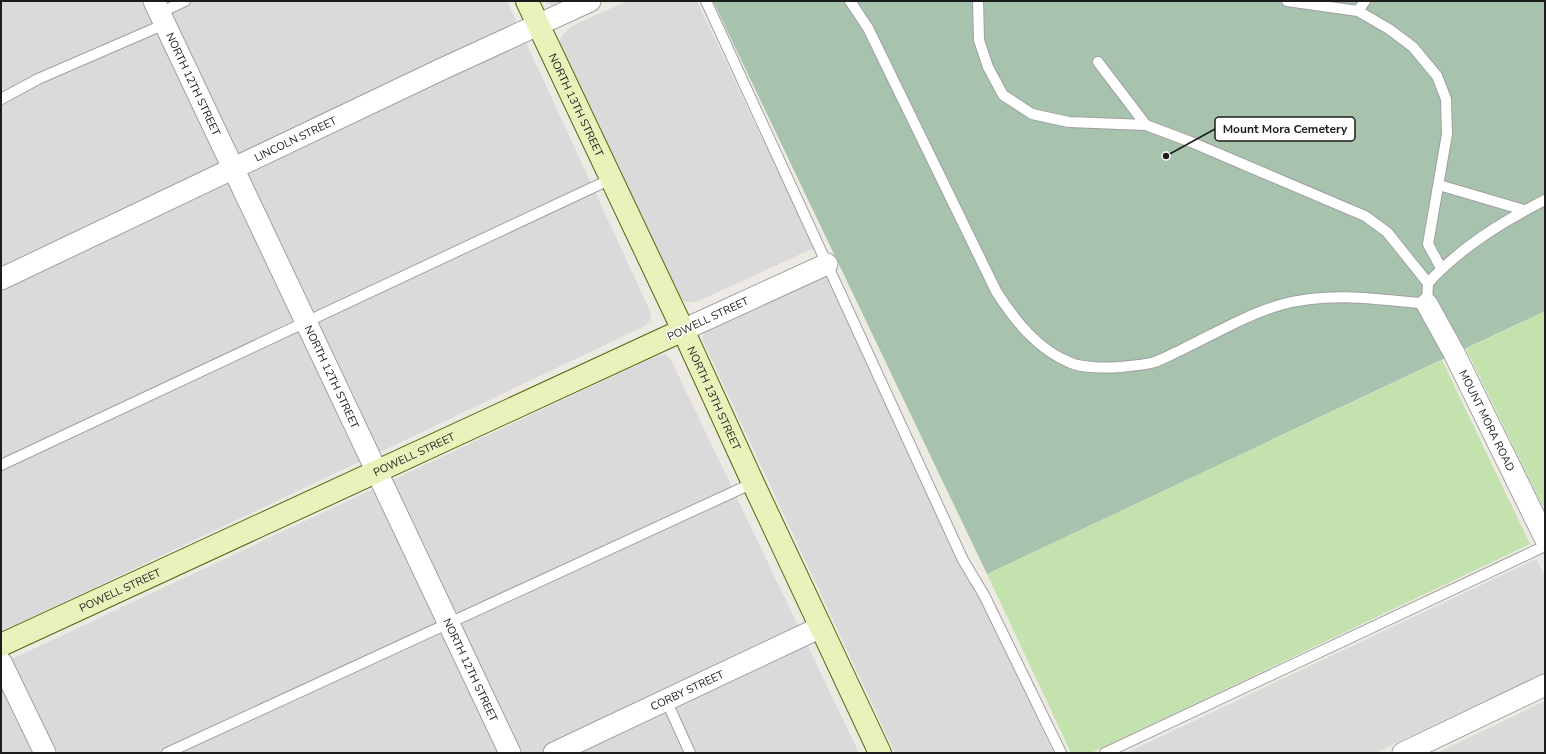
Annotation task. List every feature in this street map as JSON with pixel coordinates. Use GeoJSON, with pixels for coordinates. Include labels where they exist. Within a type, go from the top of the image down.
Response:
{"type":"FeatureCollection","features":[{"type":"Feature","properties":{"kind":"street","name":"NORTH 13TH STREET"},"geometry":{"type":"LineString","coordinates":[[527,1],[683,330],[753,484],[880,753]]}},
{"type":"Feature","properties":{"kind":"street","name":"LINCOLN STREET"},"geometry":{"type":"LineString","coordinates":[[1,279],[442,69],[590,1]]}},
{"type":"Feature","properties":{"kind":"street","name":"NORTH 12TH STREET"},"geometry":{"type":"LineString","coordinates":[[159,12],[510,753]]}},
{"type":"Feature","properties":{"kind":"street","name":"POWELL STREET"},"geometry":{"type":"LineString","coordinates":[[1,645],[827,264]]}},
{"type":"Feature","properties":{"kind":"street","name":"MOUNT MORA ROAD"},"geometry":{"type":"LineString","coordinates":[[1427,304],[1454,353],[1545,538]]}},
{"type":"Feature","properties":{"kind":"street","name":"CORBY STREET"},"geometry":{"type":"LineString","coordinates":[[554,753],[821,628]]}},
{"type":"Feature","properties":{"kind":"street"},"geometry":{"type":"LineString","coordinates":[[1,662],[45,753]]}},
{"type":"Feature","properties":{"kind":"street"},"geometry":{"type":"LineString","coordinates":[[1403,753],[1545,685]]}},
{"type":"Feature","properties":{"kind":"lane"},"geometry":{"type":"LineString","coordinates":[[1,99],[159,12],[185,1]]}},
{"type":"Feature","properties":{"kind":"lane"},"geometry":{"type":"LineString","coordinates":[[706,1],[963,560],[984,595],[1061,753]]}},
{"type":"Feature","properties":{"kind":"lane"},"geometry":{"type":"LineString","coordinates":[[850,1],[868,28],[996,292],[1009,311],[1028,333],[1046,350],[1073,364],[1106,368],[1135,366],[1155,362],[1243,320],[1280,305],[1317,299],[1367,297],[1427,304],[1428,283],[1441,268],[1478,238],[1524,210],[1545,200]]}},
{"type":"Feature","properties":{"kind":"lane"},"geometry":{"type":"LineString","coordinates":[[978,1],[979,40],[988,67],[1003,95],[1032,114],[1069,122],[1146,125],[1191,142],[1364,216],[1387,232],[1428,283]]}},
{"type":"Feature","properties":{"kind":"lane"},"geometry":{"type":"LineString","coordinates":[[1287,1],[1358,11],[1414,46],[1437,76],[1446,99],[1447,134],[1428,244],[1441,268]]}},
{"type":"Feature","properties":{"kind":"lane"},"geometry":{"type":"LineString","coordinates":[[1358,11],[1365,1]]}},
{"type":"Feature","properties":{"kind":"lane"},"geometry":{"type":"LineString","coordinates":[[1098,62],[1146,125]]}},
{"type":"Feature","properties":{"kind":"lane"},"geometry":{"type":"LineString","coordinates":[[1,465],[611,178]]}},
{"type":"Feature","properties":{"kind":"lane"},"geometry":{"type":"LineString","coordinates":[[1438,185],[1524,210]]}},
{"type":"Feature","properties":{"kind":"lane"},"geometry":{"type":"LineString","coordinates":[[167,753],[753,484]]}},
{"type":"Feature","properties":{"kind":"lane"},"geometry":{"type":"LineString","coordinates":[[1105,753],[1545,546]]}},
{"type":"Feature","properties":{"kind":"lane"},"geometry":{"type":"LineString","coordinates":[[666,700],[690,753]]}},
{"type":"Feature","properties":{"kind":"shaded area"},"geometry":{"type":"Polygon","coordinates":[[[1,1],[507,1],[650,311],[651,319],[645,326],[1,632],[1,1]]]}},
{"type":"Feature","properties":{"kind":"shaded area"},"geometry":{"type":"Polygon","coordinates":[[[543,1],[567,1],[554,7],[543,1]]]}},
{"type":"Feature","properties":{"kind":"shaded area"},"geometry":{"type":"Polygon","coordinates":[[[627,1],[697,1],[814,248],[696,302],[685,302],[676,291],[559,44],[562,35],[572,26],[627,1]]]}},
{"type":"Feature","properties":{"kind":"shaded area"},"geometry":{"type":"Polygon","coordinates":[[[828,273],[974,576],[1053,753],[895,753],[702,339],[705,330],[828,273]]]}},
{"type":"Feature","properties":{"kind":"shaded area"},"geometry":{"type":"Polygon","coordinates":[[[665,354],[671,360],[859,753],[1,753],[1,664],[652,358],[665,354]]]}},
{"type":"Feature","properties":{"kind":"shaded area"},"geometry":{"type":"Polygon","coordinates":[[[1536,559],[1545,576],[1545,672],[1375,753],[1126,753],[1536,559]]]}},
{"type":"Feature","properties":{"kind":"shaded area"},"geometry":{"type":"Polygon","coordinates":[[[1545,701],[1545,753],[1437,753],[1545,701]]]}},
{"type":"Feature","properties":{"kind":"green space"},"geometry":{"type":"Polygon","coordinates":[[[713,1],[1545,1],[1545,311],[987,574],[713,1]]]}},
{"type":"Feature","properties":{"kind":"green space"},"geometry":{"type":"Polygon","coordinates":[[[1545,311],[1545,511],[1466,349],[1545,311]]]}},
{"type":"Feature","properties":{"kind":"green space"},"geometry":{"type":"Polygon","coordinates":[[[1442,360],[1530,544],[1091,753],[1071,753],[987,574],[1442,360]]]}},
{"type":"Feature","properties":{"kind":"place","name":"Mount Mora Cemetery"},"geometry":{"type":"Point","coordinates":[1166,156]}}]}
